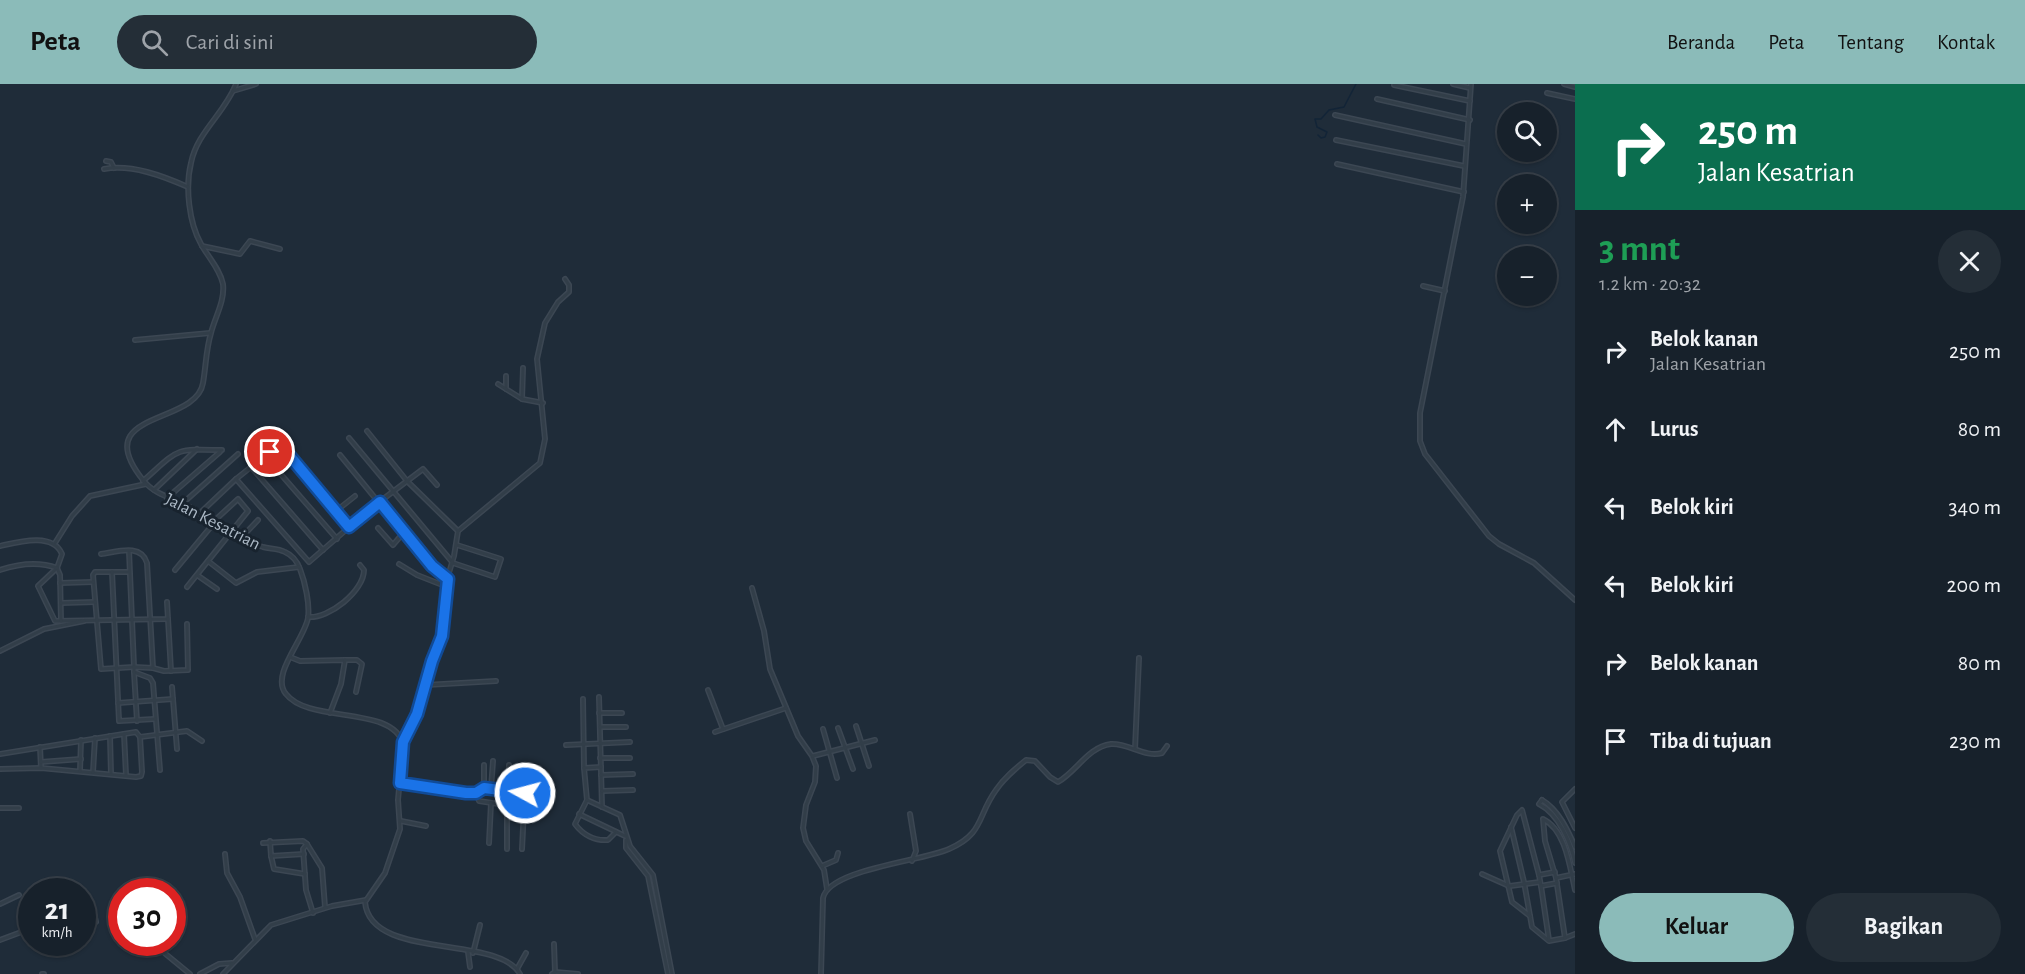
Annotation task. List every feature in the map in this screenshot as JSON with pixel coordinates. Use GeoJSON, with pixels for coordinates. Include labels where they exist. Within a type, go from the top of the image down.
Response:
{"type":"FeatureCollection","features":[{"type":"Feature","properties":{"kind":"street","name":"Jalan Kesatrian"},"geometry":{"type":"LineString","coordinates":[[236,84],[194,152],[188,188],[191,210],[202,246],[217,269],[223,284],[222,298],[210,333],[203,386],[196,399],[184,408],[149,420],[132,434],[130,455],[145,482],[154,490],[167,498],[183,503],[213,523],[242,537],[264,547],[287,553],[299,567]]}},
{"type":"Feature","properties":{"kind":"street"},"geometry":{"type":"LineString","coordinates":[[233,91],[256,84]]}},
{"type":"Feature","properties":{"kind":"street"},"geometry":{"type":"LineString","coordinates":[[1453,84],[1471,86],[1464,192],[1420,413],[1419,436],[1423,449],[1489,536],[1534,563],[1575,600]]}},
{"type":"Feature","properties":{"kind":"street"},"geometry":{"type":"LineString","coordinates":[[1564,84],[1575,87]]}},
{"type":"Feature","properties":{"kind":"street"},"geometry":{"type":"LineString","coordinates":[[1394,86],[1470,101]]}},
{"type":"Feature","properties":{"kind":"street"},"geometry":{"type":"LineString","coordinates":[[1547,93],[1575,99]]}},
{"type":"Feature","properties":{"kind":"street"},"geometry":{"type":"LineString","coordinates":[[1377,99],[1470,120]]}},
{"type":"Feature","properties":{"kind":"street"},"geometry":{"type":"LineString","coordinates":[[1335,115],[1466,144]]}},
{"type":"Feature","properties":{"kind":"street"},"geometry":{"type":"LineString","coordinates":[[1336,140],[1464,166]]}},
{"type":"Feature","properties":{"kind":"street"},"geometry":{"type":"LineString","coordinates":[[106,161],[111,162],[114,168]]}},
{"type":"Feature","properties":{"kind":"street"},"geometry":{"type":"LineString","coordinates":[[1337,164],[1464,192]]}},
{"type":"Feature","properties":{"kind":"street"},"geometry":{"type":"LineString","coordinates":[[104,169],[114,168],[158,175],[188,188]]}},
{"type":"Feature","properties":{"kind":"street"},"geometry":{"type":"LineString","coordinates":[[202,246],[240,254],[250,241],[280,249]]}},
{"type":"Feature","properties":{"kind":"street"},"geometry":{"type":"LineString","coordinates":[[223,974],[271,925],[326,908],[366,900],[387,869],[401,821],[400,783],[403,742],[417,714],[443,632],[445,586],[453,563],[458,531],[540,463],[545,439],[537,359],[545,323],[558,302],[569,292],[569,285],[565,279]]}},
{"type":"Feature","properties":{"kind":"street"},"geometry":{"type":"LineString","coordinates":[[1423,286],[1445,291]]}},
{"type":"Feature","properties":{"kind":"street"},"geometry":{"type":"LineString","coordinates":[[135,340],[210,333]]}},
{"type":"Feature","properties":{"kind":"street"},"geometry":{"type":"LineString","coordinates":[[522,399],[523,368]]}},
{"type":"Feature","properties":{"kind":"street"},"geometry":{"type":"LineString","coordinates":[[506,389],[507,376]]}},
{"type":"Feature","properties":{"kind":"street"},"geometry":{"type":"LineString","coordinates":[[498,384],[522,399],[543,403]]}},
{"type":"Feature","properties":{"kind":"street"},"geometry":{"type":"LineString","coordinates":[[367,431],[407,480],[458,531]]}},
{"type":"Feature","properties":{"kind":"street"},"geometry":{"type":"LineString","coordinates":[[349,438],[453,563],[495,577],[501,559],[456,545]]}},
{"type":"Feature","properties":{"kind":"street"},"geometry":{"type":"LineString","coordinates":[[154,490],[199,448]]}},
{"type":"Feature","properties":{"kind":"street"},"geometry":{"type":"LineString","coordinates":[[55,543],[72,516],[90,496],[145,482],[176,451],[199,448],[222,450],[167,498]]}},
{"type":"Feature","properties":{"kind":"street"},"geometry":{"type":"LineString","coordinates":[[199,514],[236,479],[275,448],[284,450],[349,527]]}},
{"type":"Feature","properties":{"kind":"street"},"geometry":{"type":"LineString","coordinates":[[183,503],[237,454]]}},
{"type":"Feature","properties":{"kind":"street"},"geometry":{"type":"LineString","coordinates":[[340,455],[432,566],[448,579]]}},
{"type":"Feature","properties":{"kind":"street"},"geometry":{"type":"LineString","coordinates":[[265,456],[337,539]]}},
{"type":"Feature","properties":{"kind":"street"},"geometry":{"type":"LineString","coordinates":[[251,467],[323,550]]}},
{"type":"Feature","properties":{"kind":"street"},"geometry":{"type":"LineString","coordinates":[[236,479],[309,562],[349,527],[423,469],[437,485]]}},
{"type":"Feature","properties":{"kind":"street"},"geometry":{"type":"LineString","coordinates":[[336,511],[355,495]]}},
{"type":"Feature","properties":{"kind":"street"},"geometry":{"type":"LineString","coordinates":[[175,570],[213,523],[237,500],[248,511],[187,587]]}},
{"type":"Feature","properties":{"kind":"street"},"geometry":{"type":"LineString","coordinates":[[242,537],[258,520]]}},
{"type":"Feature","properties":{"kind":"street"},"geometry":{"type":"LineString","coordinates":[[378,528],[392,544],[404,532]]}},
{"type":"Feature","properties":{"kind":"street"},"geometry":{"type":"LineString","coordinates":[[0,546],[29,541],[55,543]]}},
{"type":"Feature","properties":{"kind":"street"},"geometry":{"type":"LineString","coordinates":[[55,543],[62,554],[57,568],[38,586],[53,620],[96,622],[168,619]]}},
{"type":"Feature","properties":{"kind":"street"},"geometry":{"type":"LineString","coordinates":[[101,554],[137,550],[146,557],[152,619],[153,668]]}},
{"type":"Feature","properties":{"kind":"street"},"geometry":{"type":"LineString","coordinates":[[129,551],[137,720]]}},
{"type":"Feature","properties":{"kind":"street"},"geometry":{"type":"LineString","coordinates":[[208,561],[236,583],[257,572],[299,567],[308,617],[301,638],[281,679],[284,693],[298,703],[330,713],[381,724],[395,730],[403,742]]}},
{"type":"Feature","properties":{"kind":"street"},"geometry":{"type":"LineString","coordinates":[[0,570],[18,565],[40,564],[57,568]]}},
{"type":"Feature","properties":{"kind":"street"},"geometry":{"type":"LineString","coordinates":[[399,564],[412,573],[445,586]]}},
{"type":"Feature","properties":{"kind":"street"},"geometry":{"type":"LineString","coordinates":[[308,617],[321,616],[339,608],[363,578],[364,570],[360,565]]}},
{"type":"Feature","properties":{"kind":"street"},"geometry":{"type":"LineString","coordinates":[[57,568],[62,621]]}},
{"type":"Feature","properties":{"kind":"street"},"geometry":{"type":"LineString","coordinates":[[112,572],[119,721],[155,719]]}},
{"type":"Feature","properties":{"kind":"street"},"geometry":{"type":"LineString","coordinates":[[130,572],[93,573],[99,667],[153,668],[171,671],[189,669],[187,624]]}},
{"type":"Feature","properties":{"kind":"street"},"geometry":{"type":"LineString","coordinates":[[197,575],[217,589]]}},
{"type":"Feature","properties":{"kind":"street"},"geometry":{"type":"LineString","coordinates":[[60,583],[93,582]]}},
{"type":"Feature","properties":{"kind":"street"},"geometry":{"type":"LineString","coordinates":[[752,588],[764,631],[770,669],[798,736],[812,756],[817,775],[803,815],[803,828],[806,841],[822,866],[827,889],[823,898],[821,974]]}},
{"type":"Feature","properties":{"kind":"street"},"geometry":{"type":"LineString","coordinates":[[61,603],[94,602]]}},
{"type":"Feature","properties":{"kind":"street"},"geometry":{"type":"LineString","coordinates":[[167,602],[171,671]]}},
{"type":"Feature","properties":{"kind":"street"},"geometry":{"type":"LineString","coordinates":[[0,651],[44,629],[81,624],[84,621]]}},
{"type":"Feature","properties":{"kind":"street"},"geometry":{"type":"LineString","coordinates":[[290,657],[300,661],[357,660],[362,664],[356,692]]}},
{"type":"Feature","properties":{"kind":"street"},"geometry":{"type":"LineString","coordinates":[[1136,749],[1139,658]]}},
{"type":"Feature","properties":{"kind":"street"},"geometry":{"type":"LineString","coordinates":[[330,713],[341,684],[345,660]]}},
{"type":"Feature","properties":{"kind":"street"},"geometry":{"type":"LineString","coordinates":[[134,672],[152,680],[160,770]]}},
{"type":"Feature","properties":{"kind":"street"},"geometry":{"type":"LineString","coordinates":[[425,685],[496,681]]}},
{"type":"Feature","properties":{"kind":"street"},"geometry":{"type":"LineString","coordinates":[[172,687],[177,748]]}},
{"type":"Feature","properties":{"kind":"street"},"geometry":{"type":"LineString","coordinates":[[708,690],[723,729]]}},
{"type":"Feature","properties":{"kind":"street"},"geometry":{"type":"LineString","coordinates":[[599,697],[602,807]]}},
{"type":"Feature","properties":{"kind":"street"},"geometry":{"type":"LineString","coordinates":[[118,703],[172,699]]}},
{"type":"Feature","properties":{"kind":"street"},"geometry":{"type":"LineString","coordinates":[[583,699],[586,800],[575,824],[586,835],[608,840],[616,832]]}},
{"type":"Feature","properties":{"kind":"street"},"geometry":{"type":"LineString","coordinates":[[715,732],[786,708]]}},
{"type":"Feature","properties":{"kind":"street"},"geometry":{"type":"LineString","coordinates":[[599,712],[622,713]]}},
{"type":"Feature","properties":{"kind":"street"},"geometry":{"type":"LineString","coordinates":[[856,726],[869,766]]}},
{"type":"Feature","properties":{"kind":"street"},"geometry":{"type":"LineString","coordinates":[[600,727],[626,727]]}},
{"type":"Feature","properties":{"kind":"street"},"geometry":{"type":"LineString","coordinates":[[838,728],[853,769]]}},
{"type":"Feature","properties":{"kind":"street"},"geometry":{"type":"LineString","coordinates":[[823,729],[837,778]]}},
{"type":"Feature","properties":{"kind":"street"},"geometry":{"type":"LineString","coordinates":[[0,754],[138,733],[140,736],[187,731],[202,741]]}},
{"type":"Feature","properties":{"kind":"street"},"geometry":{"type":"LineString","coordinates":[[124,734],[126,775]]}},
{"type":"Feature","properties":{"kind":"street"},"geometry":{"type":"LineString","coordinates":[[110,736],[111,774]]}},
{"type":"Feature","properties":{"kind":"street"},"geometry":{"type":"LineString","coordinates":[[0,769],[41,768],[142,775],[140,736]]}},
{"type":"Feature","properties":{"kind":"street"},"geometry":{"type":"LineString","coordinates":[[93,772],[95,738]]}},
{"type":"Feature","properties":{"kind":"street"},"geometry":{"type":"LineString","coordinates":[[80,771],[81,740]]}},
{"type":"Feature","properties":{"kind":"street"},"geometry":{"type":"LineString","coordinates":[[812,756],[875,740]]}},
{"type":"Feature","properties":{"kind":"street"},"geometry":{"type":"LineString","coordinates":[[567,745],[630,742]]}},
{"type":"Feature","properties":{"kind":"street"},"geometry":{"type":"LineString","coordinates":[[827,889],[867,869],[912,861],[949,849],[971,836],[981,824],[997,788],[1026,760],[1035,761],[1058,782],[1096,750],[1113,744],[1159,754],[1167,746]]}},
{"type":"Feature","properties":{"kind":"street"},"geometry":{"type":"LineString","coordinates":[[40,747],[41,768]]}},
{"type":"Feature","properties":{"kind":"street"},"geometry":{"type":"LineString","coordinates":[[600,758],[630,758]]}},
{"type":"Feature","properties":{"kind":"street"},"geometry":{"type":"LineString","coordinates":[[41,762],[81,759]]}},
{"type":"Feature","properties":{"kind":"street"},"geometry":{"type":"LineString","coordinates":[[491,789],[493,761]]}},
{"type":"Feature","properties":{"kind":"street"},"geometry":{"type":"LineString","coordinates":[[484,765],[484,788]]}},
{"type":"Feature","properties":{"kind":"street"},"geometry":{"type":"LineString","coordinates":[[508,791],[509,765]]}},
{"type":"Feature","properties":{"kind":"street"},"geometry":{"type":"LineString","coordinates":[[584,768],[601,767]]}},
{"type":"Feature","properties":{"kind":"street"},"geometry":{"type":"LineString","coordinates":[[601,775],[633,774]]}},
{"type":"Feature","properties":{"kind":"street"},"geometry":{"type":"LineString","coordinates":[[400,783],[476,793],[484,788],[525,793]]}},
{"type":"Feature","properties":{"kind":"street"},"geometry":{"type":"LineString","coordinates":[[1575,789],[1562,802],[1575,828]]}},
{"type":"Feature","properties":{"kind":"street"},"geometry":{"type":"LineString","coordinates":[[602,791],[633,790]]}},
{"type":"Feature","properties":{"kind":"street"},"geometry":{"type":"LineString","coordinates":[[476,793],[479,801],[524,808],[522,849]]}},
{"type":"Feature","properties":{"kind":"street"},"geometry":{"type":"LineString","coordinates":[[586,800],[620,815],[626,837],[652,875],[670,974]]}},
{"type":"Feature","properties":{"kind":"street"},"geometry":{"type":"LineString","coordinates":[[1574,847],[1545,807],[1539,804],[1539,800],[1549,804],[1564,823],[1574,847],[1575,864]]}},
{"type":"Feature","properties":{"kind":"street"},"geometry":{"type":"LineString","coordinates":[[489,843],[491,803]]}},
{"type":"Feature","properties":{"kind":"street"},"geometry":{"type":"LineString","coordinates":[[507,806],[507,849]]}},
{"type":"Feature","properties":{"kind":"street"},"geometry":{"type":"LineString","coordinates":[[0,808],[19,808]]}},
{"type":"Feature","properties":{"kind":"street"},"geometry":{"type":"LineString","coordinates":[[1530,916],[1512,902],[1501,846],[1520,811],[1524,811],[1539,875],[1549,941]]}},
{"type":"Feature","properties":{"kind":"street"},"geometry":{"type":"LineString","coordinates":[[579,814],[626,837]]}},
{"type":"Feature","properties":{"kind":"street"},"geometry":{"type":"LineString","coordinates":[[910,814],[916,851],[912,861]]}},
{"type":"Feature","properties":{"kind":"street"},"geometry":{"type":"LineString","coordinates":[[1565,938],[1555,872],[1545,841],[1543,819],[1558,834],[1568,855],[1575,890]]}},
{"type":"Feature","properties":{"kind":"street"},"geometry":{"type":"LineString","coordinates":[[401,821],[426,826]]}},
{"type":"Feature","properties":{"kind":"street"},"geometry":{"type":"LineString","coordinates":[[1510,827],[1533,930],[1549,941],[1575,934]]}},
{"type":"Feature","properties":{"kind":"street"},"geometry":{"type":"LineString","coordinates":[[263,843],[270,840],[303,841],[307,844],[322,868],[326,908]]}},
{"type":"Feature","properties":{"kind":"street"},"geometry":{"type":"LineString","coordinates":[[270,840],[274,869],[305,874]]}},
{"type":"Feature","properties":{"kind":"street"},"geometry":{"type":"LineString","coordinates":[[307,844],[304,854],[306,890],[313,913]]}},
{"type":"Feature","properties":{"kind":"street"},"geometry":{"type":"LineString","coordinates":[[822,866],[836,860],[838,853]]}},
{"type":"Feature","properties":{"kind":"street"},"geometry":{"type":"LineString","coordinates":[[225,854],[227,873],[240,897],[255,940]]}},
{"type":"Feature","properties":{"kind":"street"},"geometry":{"type":"LineString","coordinates":[[271,856],[304,854]]}},
{"type":"Feature","properties":{"kind":"street"},"geometry":{"type":"LineString","coordinates":[[1539,875],[1555,872]]}},
{"type":"Feature","properties":{"kind":"street"},"geometry":{"type":"LineString","coordinates":[[1482,874],[1509,886],[1524,882],[1557,883]]}},
{"type":"Feature","properties":{"kind":"street"},"geometry":{"type":"LineString","coordinates":[[1556,878],[1573,874]]}},
{"type":"Feature","properties":{"kind":"street"},"geometry":{"type":"LineString","coordinates":[[0,904],[18,895]]}},
{"type":"Feature","properties":{"kind":"street"},"geometry":{"type":"LineString","coordinates":[[366,900],[370,916],[384,932],[503,960],[517,969],[520,974]]}},
{"type":"Feature","properties":{"kind":"street"},"geometry":{"type":"LineString","coordinates":[[473,953],[480,925]]}},
{"type":"Feature","properties":{"kind":"street"},"geometry":{"type":"LineString","coordinates":[[0,940],[18,933]]}},
{"type":"Feature","properties":{"kind":"street"},"geometry":{"type":"LineString","coordinates":[[554,944],[553,973],[578,974]]}},
{"type":"Feature","properties":{"kind":"street"},"geometry":{"type":"LineString","coordinates":[[468,952],[470,967]]}},
{"type":"Feature","properties":{"kind":"street"},"geometry":{"type":"LineString","coordinates":[[517,969],[526,952]]}},
{"type":"Feature","properties":{"kind":"street"},"geometry":{"type":"LineString","coordinates":[[168,956],[190,974]]}},
{"type":"Feature","properties":{"kind":"street"},"geometry":{"type":"LineString","coordinates":[[200,974],[219,964],[234,963]]}},
{"type":"Feature","properties":{"kind":"waterway"},"geometry":{"type":"LineString","coordinates":[[1318,135],[1321,138],[1325,137],[1327,132],[1317,127],[1315,119],[1321,119],[1329,110],[1344,107],[1356,84]]}},
{"type":"Feature","properties":{"kind":"route"},"geometry":{"type":"LineString","coordinates":[[270,452],[275,448],[280,448],[289,455],[349,527],[380,502],[424,558],[448,579],[445,586],[443,632],[427,674],[417,714],[403,742],[400,783],[466,793],[476,793],[479,789],[484,788],[525,793]]}}]}
